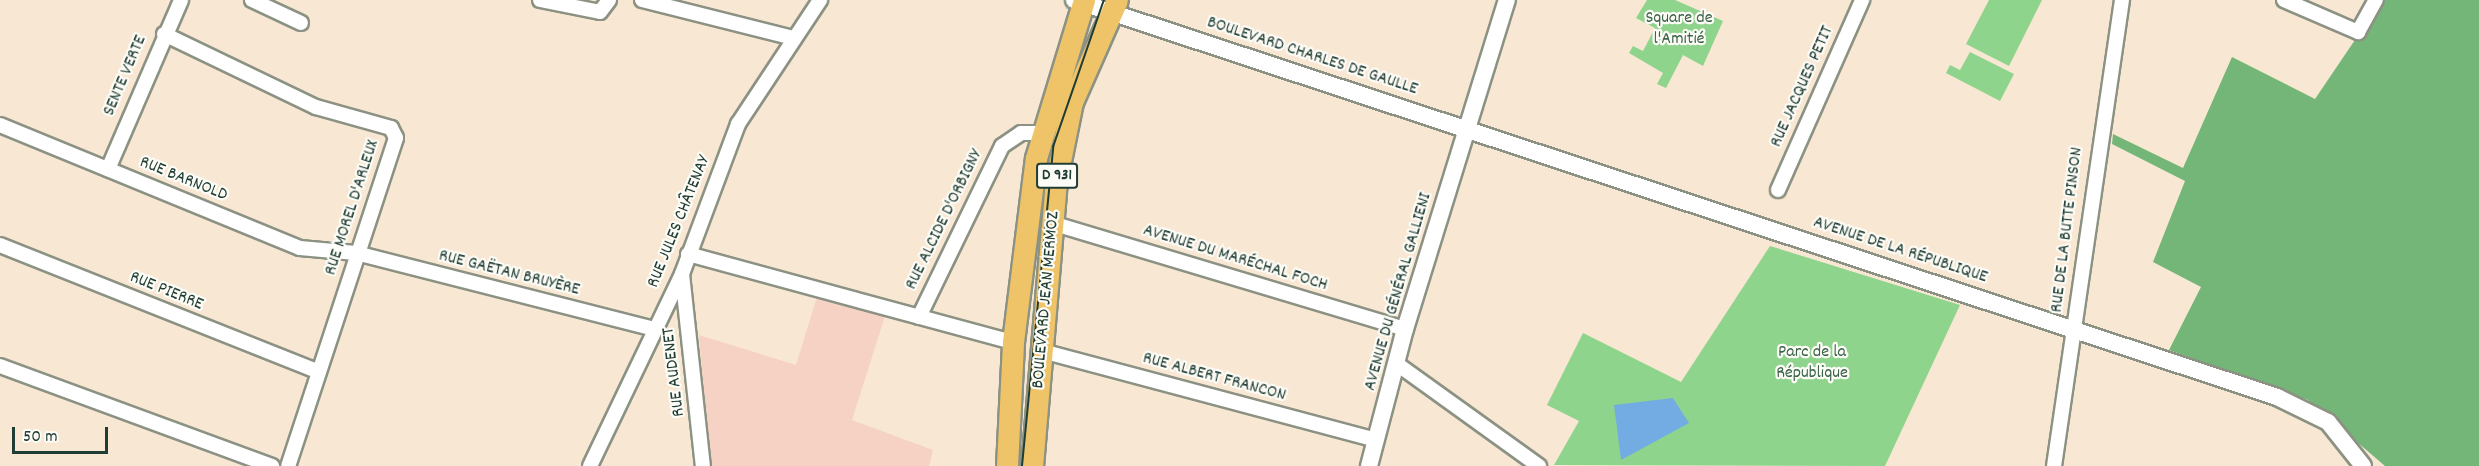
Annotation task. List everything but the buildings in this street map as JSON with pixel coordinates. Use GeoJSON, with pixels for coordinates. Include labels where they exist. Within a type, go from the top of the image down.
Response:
{"type":"FeatureCollection","features":[{"type":"Feature","properties":{"kind":"main road","name":"BOULEVARD JEAN MERMOZ"},"geometry":{"type":"LineString","coordinates":[[1007,466],[1013,342],[1040,133],[1080,1]]}},
{"type":"Feature","properties":{"kind":"main road","name":"BOULEVARD JEAN MERMOZ"},"geometry":{"type":"LineString","coordinates":[[1032,466],[1055,224],[1056,181],[1072,102],[1114,6]]}},
{"type":"Feature","properties":{"kind":"street","name":"SENTE VERTE"},"geometry":{"type":"LineString","coordinates":[[108,169],[164,34],[181,0]]}},
{"type":"Feature","properties":{"kind":"street"},"geometry":{"type":"LineString","coordinates":[[252,0],[301,24]]}},
{"type":"Feature","properties":{"kind":"street"},"geometry":{"type":"LineString","coordinates":[[540,0],[600,12],[609,0]]}},
{"type":"Feature","properties":{"kind":"street"},"geometry":{"type":"LineString","coordinates":[[642,0],[793,38]]}},
{"type":"Feature","properties":{"kind":"street","name":"RUE JULES CHÂTENAY"},"geometry":{"type":"LineString","coordinates":[[590,466],[682,274],[738,124],[820,0]]}},
{"type":"Feature","properties":{"kind":"street","name":"AVENUE DU GÉNÉRAL GALLIENI"},"geometry":{"type":"LineString","coordinates":[[1369,466],[1405,329],[1507,0]]}},
{"type":"Feature","properties":{"kind":"street","name":"RUE JACQUES PETIT"},"geometry":{"type":"LineString","coordinates":[[1778,190],[1862,0]]}},
{"type":"Feature","properties":{"kind":"street","name":"RUE DE LA BUTTE PINSON"},"geometry":{"type":"LineString","coordinates":[[2054,466],[2122,0]]}},
{"type":"Feature","properties":{"kind":"street"},"geometry":{"type":"LineString","coordinates":[[2284,0],[2358,32],[2376,0]]}},
{"type":"Feature","properties":{"kind":"street","name":"BOULEVARD CHARLES DE GAULLE"},"geometry":{"type":"LineString","coordinates":[[1080,1],[1114,6],[1468,129]]}},
{"type":"Feature","properties":{"kind":"street","name":"RUE MOREL D'ARLEUX"},"geometry":{"type":"LineString","coordinates":[[164,34],[316,107],[391,128],[396,138],[288,466]]}},
{"type":"Feature","properties":{"kind":"street","name":"RUE BARNOLD"},"geometry":{"type":"LineString","coordinates":[[0,125],[300,248],[356,254]]}},
{"type":"Feature","properties":{"kind":"street","name":"AVENUE DE LA RÉPUBLIQUE"},"geometry":{"type":"LineString","coordinates":[[1468,129],[2074,328],[2318,414],[2341,434],[2363,466]]}},
{"type":"Feature","properties":{"kind":"street","name":"RUE ALCIDE D'ORBIGNY"},"geometry":{"type":"LineString","coordinates":[[919,316],[1002,146],[1022,133],[1040,133]]}},
{"type":"Feature","properties":{"kind":"street","name":"AVENUE DU MARÉCHAL FOCH"},"geometry":{"type":"LineString","coordinates":[[1055,224],[1405,329]]}},
{"type":"Feature","properties":{"kind":"street","name":"RUE PIERRE"},"geometry":{"type":"LineString","coordinates":[[0,245],[319,372]]}},
{"type":"Feature","properties":{"kind":"street","name":"RUE GAËTAN BRUYÈRE"},"geometry":{"type":"LineString","coordinates":[[356,254],[654,329]]}},
{"type":"Feature","properties":{"kind":"street"},"geometry":{"type":"LineString","coordinates":[[688,254],[1013,342]]}},
{"type":"Feature","properties":{"kind":"street","name":"RUE AUDENET"},"geometry":{"type":"LineString","coordinates":[[682,274],[703,466]]}},
{"type":"Feature","properties":{"kind":"street","name":"RUE ALBERT FRANCON"},"geometry":{"type":"LineString","coordinates":[[1042,351],[1377,440]]}},
{"type":"Feature","properties":{"kind":"street"},"geometry":{"type":"LineString","coordinates":[[1397,364],[1539,466]]}},
{"type":"Feature","properties":{"kind":"street"},"geometry":{"type":"LineString","coordinates":[[0,366],[272,466]]}},
{"type":"Feature","properties":{"kind":"shaded area"},"geometry":{"type":"Polygon","coordinates":[[[817,297],[885,316],[852,420],[933,450],[929,466],[711,466],[699,335],[796,365],[817,297]]]}},
{"type":"Feature","properties":{"kind":"green space","name":"Square de l'Amitié"},"geometry":{"type":"Polygon","coordinates":[[[1647,0],[1675,0],[1723,21],[1703,66],[1683,55],[1666,88],[1657,84],[1663,73],[1629,53],[1633,46],[1643,51],[1655,28],[1636,18],[1647,0]]]}},
{"type":"Feature","properties":{"kind":"green space"},"geometry":{"type":"Polygon","coordinates":[[[1989,0],[2042,0],[2009,66],[1966,44],[1989,0]]]}},
{"type":"Feature","properties":{"kind":"green space"},"geometry":{"type":"Polygon","coordinates":[[[2382,0],[2479,0],[2479,466],[2385,466],[2308,400],[2169,350],[2201,287],[2153,262],[2185,181],[2112,144],[2113,134],[2183,168],[2232,57],[2315,99],[2382,0]]]}},
{"type":"Feature","properties":{"kind":"green space"},"geometry":{"type":"Polygon","coordinates":[[[1970,52],[2014,74],[2000,101],[1946,73],[1950,65],[1960,70],[1970,52]]]}},
{"type":"Feature","properties":{"kind":"green space","name":"Parc de la République"},"geometry":{"type":"Polygon","coordinates":[[[1770,246],[1960,305],[1885,466],[1554,465],[1579,421],[1547,405],[1583,333],[1681,382],[1770,246]]]}},
{"type":"Feature","properties":{"kind":"water"},"geometry":{"type":"Polygon","coordinates":[[[1673,398],[1689,423],[1621,460],[1614,405],[1673,398]]]}},
{"type":"Feature","properties":{"kind":"tram line"},"geometry":{"type":"LineString","coordinates":[[1022,466],[1053,147],[1104,0]]}}]}
